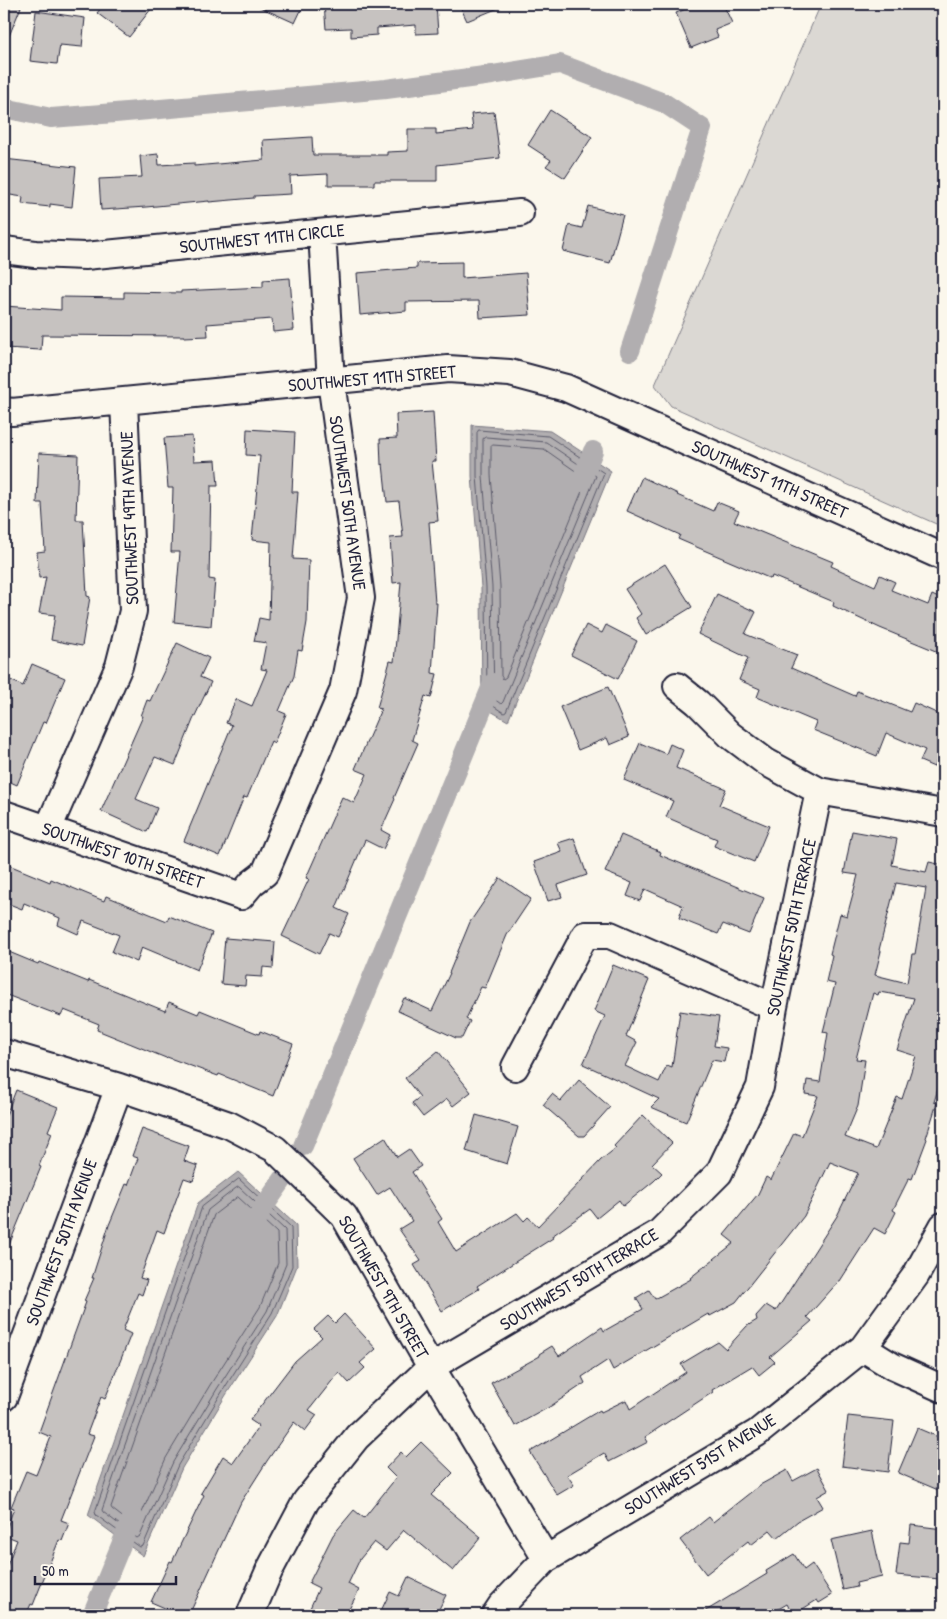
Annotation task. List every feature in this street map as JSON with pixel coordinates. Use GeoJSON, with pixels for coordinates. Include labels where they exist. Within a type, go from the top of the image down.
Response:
{"type":"FeatureCollection","features":[{"type":"Feature","properties":{"kind":"street","name":"SOUTHWEST 11TH CIRCLE"},"geometry":{"type":"LineString","coordinates":[[4,250],[35,254],[85,256],[520,213]]}},
{"type":"Feature","properties":{"kind":"street","name":"SOUTHWEST 50TH AVENUE"},"geometry":{"type":"LineString","coordinates":[[241,896],[252,883],[265,873],[343,691],[361,598],[331,381],[322,233]]}},
{"type":"Feature","properties":{"kind":"street","name":"SOUTHWEST 11TH STREET"},"geometry":{"type":"LineString","coordinates":[[4,411],[12,412],[448,369],[510,373],[566,388],[943,557]]}},
{"type":"Feature","properties":{"kind":"street","name":"SOUTHWEST 49TH AVENUE"},"geometry":{"type":"LineString","coordinates":[[48,829],[119,666],[133,611],[124,401]]}},
{"type":"Feature","properties":{"kind":"street"},"geometry":{"type":"LineString","coordinates":[[677,686],[698,703],[737,741],[766,762],[819,791],[943,813]]}},
{"type":"Feature","properties":{"kind":"street","name":"SOUTHWEST 50TH TERRACE"},"geometry":{"type":"LineString","coordinates":[[250,1615],[269,1570],[306,1501],[357,1437],[431,1368],[659,1233],[718,1173],[760,1087],[774,1007],[819,791]]}},
{"type":"Feature","properties":{"kind":"street","name":"SOUTHWEST 10TH STREET"},"geometry":{"type":"LineString","coordinates":[[4,814],[241,896]]}},
{"type":"Feature","properties":{"kind":"street"},"geometry":{"type":"LineString","coordinates":[[515,1067],[585,935],[610,935],[774,1007]]}},
{"type":"Feature","properties":{"kind":"street","name":"SOUTHWEST 9TH STREET"},"geometry":{"type":"LineString","coordinates":[[4,1053],[119,1087],[228,1125],[275,1149],[344,1216],[431,1368],[546,1559]]}},
{"type":"Feature","properties":{"kind":"street","name":"SOUTHWEST 50TH AVENUE"},"geometry":{"type":"LineString","coordinates":[[4,1397],[119,1087]]}},
{"type":"Feature","properties":{"kind":"street","name":"SOUTHWEST 51ST AVENUE"},"geometry":{"type":"LineString","coordinates":[[495,1615],[501,1606],[546,1559],[757,1433],[864,1348],[916,1275],[943,1226]]}},
{"type":"Feature","properties":{"kind":"street"},"geometry":{"type":"LineString","coordinates":[[864,1348],[892,1366],[943,1389]]}},
{"type":"Feature","properties":{"kind":"shaded area"},"geometry":{"type":"Polygon","coordinates":[[[821,4],[943,4],[943,527],[671,406],[655,385],[821,4]]]}},
{"type":"Feature","properties":{"kind":"water"},"geometry":{"type":"Polygon","coordinates":[[[472,425],[550,431],[611,471],[508,721],[482,706],[481,587],[472,476],[472,425]]]}},
{"type":"Feature","properties":{"kind":"water"},"geometry":{"type":"Polygon","coordinates":[[[238,1172],[296,1225],[297,1266],[277,1316],[182,1468],[143,1556],[88,1515],[198,1203],[238,1172]]]}},
{"type":"Feature","properties":{"kind":"building"},"geometry":{"type":"Polygon","coordinates":[[[4,4],[21,7],[4,48],[4,4]]]}},
{"type":"Feature","properties":{"kind":"building"},"geometry":{"type":"Polygon","coordinates":[[[104,4],[155,4],[129,37],[97,13],[104,4]]]}},
{"type":"Feature","properties":{"kind":"building"},"geometry":{"type":"Polygon","coordinates":[[[253,4],[304,4],[295,23],[253,4]]]}},
{"type":"Feature","properties":{"kind":"building"},"geometry":{"type":"Polygon","coordinates":[[[324,4],[436,4],[438,33],[416,34],[416,25],[377,28],[377,35],[351,37],[351,28],[326,29],[324,4]]]}},
{"type":"Feature","properties":{"kind":"building"},"geometry":{"type":"Polygon","coordinates":[[[459,4],[508,4],[467,21],[459,4]]]}},
{"type":"Feature","properties":{"kind":"building"},"geometry":{"type":"Polygon","coordinates":[[[698,4],[723,4],[732,23],[715,30],[718,37],[691,48],[676,13],[698,4]]]}},
{"type":"Feature","properties":{"kind":"building"},"geometry":{"type":"Polygon","coordinates":[[[36,11],[85,18],[82,47],[60,45],[57,64],[30,61],[36,11]]]}},
{"type":"Feature","properties":{"kind":"building"},"geometry":{"type":"Polygon","coordinates":[[[550,110],[592,137],[565,178],[546,166],[551,160],[528,145],[550,110]]]}},
{"type":"Feature","properties":{"kind":"building"},"geometry":{"type":"Polygon","coordinates":[[[494,112],[500,158],[437,165],[437,181],[374,181],[374,185],[328,185],[328,174],[290,176],[291,194],[101,210],[99,179],[142,177],[140,156],[158,154],[159,165],[194,163],[194,166],[264,160],[263,140],[312,137],[313,155],[387,155],[387,152],[408,151],[408,129],[436,129],[436,134],[473,130],[471,114],[494,112]]]}},
{"type":"Feature","properties":{"kind":"building"},"geometry":{"type":"Polygon","coordinates":[[[4,159],[76,167],[72,207],[50,204],[50,207],[22,204],[23,197],[4,194],[4,159]]]}},
{"type":"Feature","properties":{"kind":"building"},"geometry":{"type":"Polygon","coordinates":[[[588,206],[623,215],[610,263],[563,251],[569,225],[582,228],[588,206]]]}},
{"type":"Feature","properties":{"kind":"building"},"geometry":{"type":"Polygon","coordinates":[[[462,262],[462,278],[526,273],[530,315],[480,318],[479,301],[406,302],[406,311],[360,315],[357,273],[417,268],[417,263],[462,262]]]}},
{"type":"Feature","properties":{"kind":"building"},"geometry":{"type":"Polygon","coordinates":[[[290,278],[294,330],[273,332],[272,319],[207,324],[208,336],[42,335],[41,350],[4,348],[4,306],[61,310],[61,297],[124,298],[124,292],[181,293],[181,291],[263,287],[263,280],[290,278]]]}},
{"type":"Feature","properties":{"kind":"building"},"geometry":{"type":"Polygon","coordinates":[[[433,412],[436,461],[432,461],[438,521],[429,522],[435,603],[437,603],[432,673],[437,674],[431,698],[425,696],[412,740],[418,743],[381,830],[390,835],[383,849],[365,840],[336,908],[349,914],[338,937],[329,933],[319,954],[282,936],[309,879],[306,878],[342,797],[354,803],[367,774],[355,769],[381,709],[377,708],[390,661],[394,662],[401,582],[393,583],[390,538],[403,537],[399,501],[387,502],[383,464],[381,465],[380,439],[397,438],[396,414],[433,412]]]}},
{"type":"Feature","properties":{"kind":"building"},"geometry":{"type":"Polygon","coordinates":[[[247,429],[295,432],[292,492],[298,492],[293,559],[309,560],[307,622],[302,651],[298,650],[294,676],[279,711],[286,714],[274,743],[271,741],[247,798],[244,797],[220,856],[184,841],[232,725],[226,723],[236,699],[252,706],[267,670],[261,669],[266,643],[254,641],[259,618],[269,620],[271,542],[252,540],[260,456],[246,455],[247,429]]]}},
{"type":"Feature","properties":{"kind":"building"},"geometry":{"type":"Polygon","coordinates":[[[192,436],[194,461],[216,460],[218,486],[211,486],[209,579],[215,580],[211,626],[174,622],[180,552],[171,552],[173,488],[168,488],[164,438],[192,436]]]}},
{"type":"Feature","properties":{"kind":"building"},"geometry":{"type":"Polygon","coordinates":[[[39,453],[78,455],[76,520],[83,520],[87,596],[90,597],[82,646],[51,640],[55,615],[39,613],[46,577],[39,578],[37,552],[45,551],[42,503],[37,503],[39,453]]]}},
{"type":"Feature","properties":{"kind":"building"},"geometry":{"type":"Polygon","coordinates":[[[642,477],[713,511],[717,502],[739,511],[734,521],[833,562],[831,566],[875,586],[880,575],[895,582],[891,590],[928,605],[932,595],[943,600],[943,654],[833,606],[834,602],[772,576],[771,579],[678,539],[680,535],[627,511],[642,477]]]}},
{"type":"Feature","properties":{"kind":"building"},"geometry":{"type":"Polygon","coordinates":[[[665,564],[692,607],[646,635],[636,618],[641,614],[625,589],[665,564]]]}},
{"type":"Feature","properties":{"kind":"building"},"geometry":{"type":"Polygon","coordinates":[[[717,594],[756,612],[745,634],[797,655],[791,668],[855,696],[857,691],[910,712],[914,703],[943,716],[943,746],[934,767],[920,761],[925,750],[886,733],[877,756],[813,730],[816,722],[757,697],[760,689],[739,680],[748,658],[698,634],[717,594]]]}},
{"type":"Feature","properties":{"kind":"building"},"geometry":{"type":"Polygon","coordinates":[[[586,625],[602,633],[606,625],[637,641],[618,679],[571,655],[586,625]]]}},
{"type":"Feature","properties":{"kind":"building"},"geometry":{"type":"Polygon","coordinates":[[[177,643],[209,658],[200,677],[211,682],[175,765],[155,757],[136,799],[157,808],[147,832],[101,811],[143,716],[141,716],[147,700],[150,701],[177,643]]]}},
{"type":"Feature","properties":{"kind":"building"},"geometry":{"type":"Polygon","coordinates":[[[32,664],[65,678],[46,723],[43,722],[17,785],[4,779],[4,694],[10,680],[23,686],[32,664]]]}},
{"type":"Feature","properties":{"kind":"building"},"geometry":{"type":"Polygon","coordinates":[[[608,687],[629,737],[610,745],[607,738],[578,750],[560,707],[608,687]]]}},
{"type":"Feature","properties":{"kind":"building"},"geometry":{"type":"Polygon","coordinates":[[[640,743],[666,754],[670,744],[683,750],[676,768],[726,789],[719,805],[769,826],[754,862],[714,846],[717,839],[666,817],[673,801],[624,780],[640,743]]]}},
{"type":"Feature","properties":{"kind":"building"},"geometry":{"type":"Polygon","coordinates":[[[852,831],[897,839],[892,865],[926,872],[929,862],[943,865],[943,1062],[938,1078],[941,1079],[934,1102],[937,1103],[927,1139],[912,1179],[909,1178],[893,1210],[896,1212],[885,1234],[874,1228],[840,1281],[807,1317],[812,1321],[770,1357],[775,1362],[759,1375],[752,1366],[712,1390],[713,1392],[645,1437],[648,1442],[609,1462],[604,1453],[567,1475],[574,1485],[557,1495],[530,1452],[600,1410],[601,1412],[626,1400],[630,1409],[686,1372],[681,1364],[718,1342],[726,1349],[747,1326],[757,1320],[756,1316],[766,1305],[776,1311],[837,1216],[858,1173],[830,1162],[804,1216],[736,1302],[710,1316],[708,1314],[613,1370],[608,1360],[582,1377],[585,1383],[551,1406],[515,1426],[491,1383],[540,1356],[539,1354],[552,1346],[559,1356],[602,1327],[604,1331],[643,1309],[636,1298],[649,1290],[655,1299],[691,1279],[734,1243],[724,1235],[758,1194],[766,1177],[771,1180],[794,1133],[802,1136],[818,1096],[805,1094],[807,1080],[820,1082],[828,1033],[823,1032],[835,984],[826,982],[832,955],[830,954],[840,914],[847,916],[858,875],[844,873],[852,831]],[[896,883],[879,950],[881,951],[875,975],[907,983],[912,954],[915,954],[926,888],[896,883]],[[879,992],[878,995],[873,993],[856,1059],[865,1060],[858,1106],[845,1137],[876,1149],[897,1097],[902,1099],[916,1056],[897,1050],[914,998],[879,992]]]}},
{"type":"Feature","properties":{"kind":"building"},"geometry":{"type":"Polygon","coordinates":[[[621,835],[661,852],[660,855],[764,898],[749,934],[723,924],[718,934],[690,923],[679,918],[683,906],[645,889],[640,901],[627,896],[632,883],[605,872],[621,835]]]}},
{"type":"Feature","properties":{"kind":"building"},"geometry":{"type":"Polygon","coordinates":[[[574,838],[587,875],[558,885],[562,897],[548,901],[534,862],[562,852],[558,843],[574,838]]]}},
{"type":"Feature","properties":{"kind":"building"},"geometry":{"type":"Polygon","coordinates":[[[4,863],[50,882],[51,879],[104,901],[106,896],[167,921],[169,916],[212,933],[197,970],[142,947],[137,962],[112,952],[119,935],[83,921],[78,934],[58,925],[60,918],[24,903],[22,909],[4,902],[4,863]]]}},
{"type":"Feature","properties":{"kind":"building"},"geometry":{"type":"Polygon","coordinates":[[[500,878],[531,899],[507,935],[485,988],[481,987],[466,1019],[470,1021],[462,1038],[456,1038],[398,1011],[404,998],[432,1011],[450,973],[470,922],[500,878]]]}},
{"type":"Feature","properties":{"kind":"building"},"geometry":{"type":"Polygon","coordinates":[[[225,938],[275,942],[273,968],[263,967],[262,977],[246,976],[245,986],[221,984],[225,938]]]}},
{"type":"Feature","properties":{"kind":"building"},"geometry":{"type":"Polygon","coordinates":[[[9,952],[88,982],[89,980],[165,1011],[169,1002],[198,1014],[200,1010],[259,1034],[260,1031],[293,1044],[273,1096],[219,1074],[218,1076],[166,1058],[97,1030],[99,1024],[64,1010],[61,1016],[4,994],[4,966],[9,952]]]}},
{"type":"Feature","properties":{"kind":"building"},"geometry":{"type":"Polygon","coordinates":[[[613,965],[649,980],[626,1036],[637,1042],[625,1066],[659,1082],[667,1065],[672,1067],[680,1011],[719,1017],[714,1046],[727,1048],[724,1062],[712,1060],[686,1122],[651,1107],[659,1099],[583,1064],[605,1016],[594,1011],[613,965]]]}},
{"type":"Feature","properties":{"kind":"building"},"geometry":{"type":"Polygon","coordinates":[[[438,1051],[471,1092],[453,1106],[447,1099],[423,1117],[412,1103],[420,1097],[405,1078],[438,1051]]]}},
{"type":"Feature","properties":{"kind":"building"},"geometry":{"type":"Polygon","coordinates":[[[579,1080],[610,1107],[584,1136],[579,1136],[543,1105],[552,1094],[561,1101],[579,1080]]]}},
{"type":"Feature","properties":{"kind":"building"},"geometry":{"type":"Polygon","coordinates":[[[16,1090],[58,1107],[48,1131],[52,1133],[39,1166],[41,1167],[4,1257],[4,1120],[16,1090]]]}},
{"type":"Feature","properties":{"kind":"building"},"geometry":{"type":"Polygon","coordinates":[[[476,1115],[518,1127],[507,1164],[466,1151],[476,1115]]]}},
{"type":"Feature","properties":{"kind":"building"},"geometry":{"type":"Polygon","coordinates":[[[643,1115],[672,1143],[652,1164],[662,1173],[654,1181],[623,1206],[619,1200],[597,1218],[590,1209],[552,1236],[553,1238],[477,1286],[479,1289],[442,1311],[414,1265],[421,1261],[399,1229],[412,1221],[390,1187],[377,1195],[353,1158],[385,1137],[397,1157],[409,1149],[421,1166],[412,1172],[442,1219],[438,1222],[456,1252],[517,1213],[524,1221],[528,1217],[538,1226],[601,1160],[616,1148],[614,1146],[643,1115]]]}},
{"type":"Feature","properties":{"kind":"building"},"geometry":{"type":"Polygon","coordinates":[[[142,1129],[189,1146],[184,1161],[198,1166],[193,1181],[184,1178],[164,1233],[157,1230],[140,1278],[147,1280],[142,1295],[138,1293],[123,1330],[131,1334],[105,1399],[101,1397],[87,1434],[94,1436],[61,1520],[69,1523],[62,1541],[59,1540],[33,1605],[31,1604],[26,1615],[4,1615],[4,1573],[17,1540],[4,1535],[14,1508],[11,1507],[26,1471],[36,1475],[51,1437],[39,1432],[86,1302],[84,1301],[94,1278],[92,1278],[109,1225],[126,1184],[128,1185],[138,1158],[132,1156],[142,1129]]]}},
{"type":"Feature","properties":{"kind":"building"},"geometry":{"type":"Polygon","coordinates":[[[344,1314],[376,1349],[360,1363],[365,1368],[349,1383],[339,1372],[309,1410],[317,1415],[305,1431],[294,1422],[241,1502],[189,1615],[181,1615],[151,1602],[204,1495],[201,1493],[223,1456],[233,1463],[259,1426],[250,1420],[295,1361],[322,1337],[314,1329],[328,1316],[335,1323],[344,1314]]]}},
{"type":"Feature","properties":{"kind":"building"},"geometry":{"type":"Polygon","coordinates":[[[848,1416],[894,1421],[888,1472],[842,1466],[848,1416]]]}},
{"type":"Feature","properties":{"kind":"building"},"geometry":{"type":"Polygon","coordinates":[[[917,1428],[943,1439],[943,1492],[898,1473],[917,1428]]]}},
{"type":"Feature","properties":{"kind":"building"},"geometry":{"type":"Polygon","coordinates":[[[421,1442],[453,1473],[431,1495],[481,1537],[453,1571],[404,1530],[386,1551],[374,1542],[360,1559],[348,1584],[359,1590],[346,1615],[307,1615],[319,1588],[309,1583],[333,1535],[354,1510],[364,1518],[396,1478],[386,1468],[401,1452],[406,1457],[421,1442]]]}},
{"type":"Feature","properties":{"kind":"building"},"geometry":{"type":"Polygon","coordinates":[[[817,1468],[829,1490],[817,1497],[823,1507],[798,1521],[777,1538],[770,1530],[751,1545],[748,1541],[706,1574],[680,1540],[709,1517],[713,1522],[760,1485],[787,1470],[793,1481],[817,1468]]]}},
{"type":"Feature","properties":{"kind":"building"},"geometry":{"type":"Polygon","coordinates":[[[911,1525],[943,1529],[943,1555],[940,1579],[896,1575],[900,1542],[909,1543],[911,1525]]]}},
{"type":"Feature","properties":{"kind":"building"},"geometry":{"type":"Polygon","coordinates":[[[872,1531],[882,1577],[856,1583],[857,1587],[843,1590],[831,1540],[872,1531]]]}},
{"type":"Feature","properties":{"kind":"building"},"geometry":{"type":"Polygon","coordinates":[[[794,1554],[804,1570],[812,1564],[832,1595],[819,1603],[817,1600],[793,1615],[787,1604],[768,1615],[699,1615],[767,1574],[766,1571],[794,1554]]]}},
{"type":"Feature","properties":{"kind":"building"},"geometry":{"type":"Polygon","coordinates":[[[408,1577],[446,1595],[436,1615],[379,1615],[390,1592],[399,1596],[408,1577]]]}},
{"type":"Feature","properties":{"kind":"waterway"},"geometry":{"type":"LineString","coordinates":[[4,108],[51,118],[115,113],[386,89],[560,64],[664,103],[702,128],[630,351]]}},
{"type":"Feature","properties":{"kind":"waterway"},"geometry":{"type":"LineString","coordinates":[[581,482],[593,451]]}},
{"type":"Feature","properties":{"kind":"waterway"},"geometry":{"type":"LineString","coordinates":[[303,1146],[493,683]]}},
{"type":"Feature","properties":{"kind":"waterway"},"geometry":{"type":"LineString","coordinates":[[255,1223],[260,1212],[284,1178]]}},
{"type":"Feature","properties":{"kind":"waterway"},"geometry":{"type":"LineString","coordinates":[[92,1615],[133,1516]]}}]}
